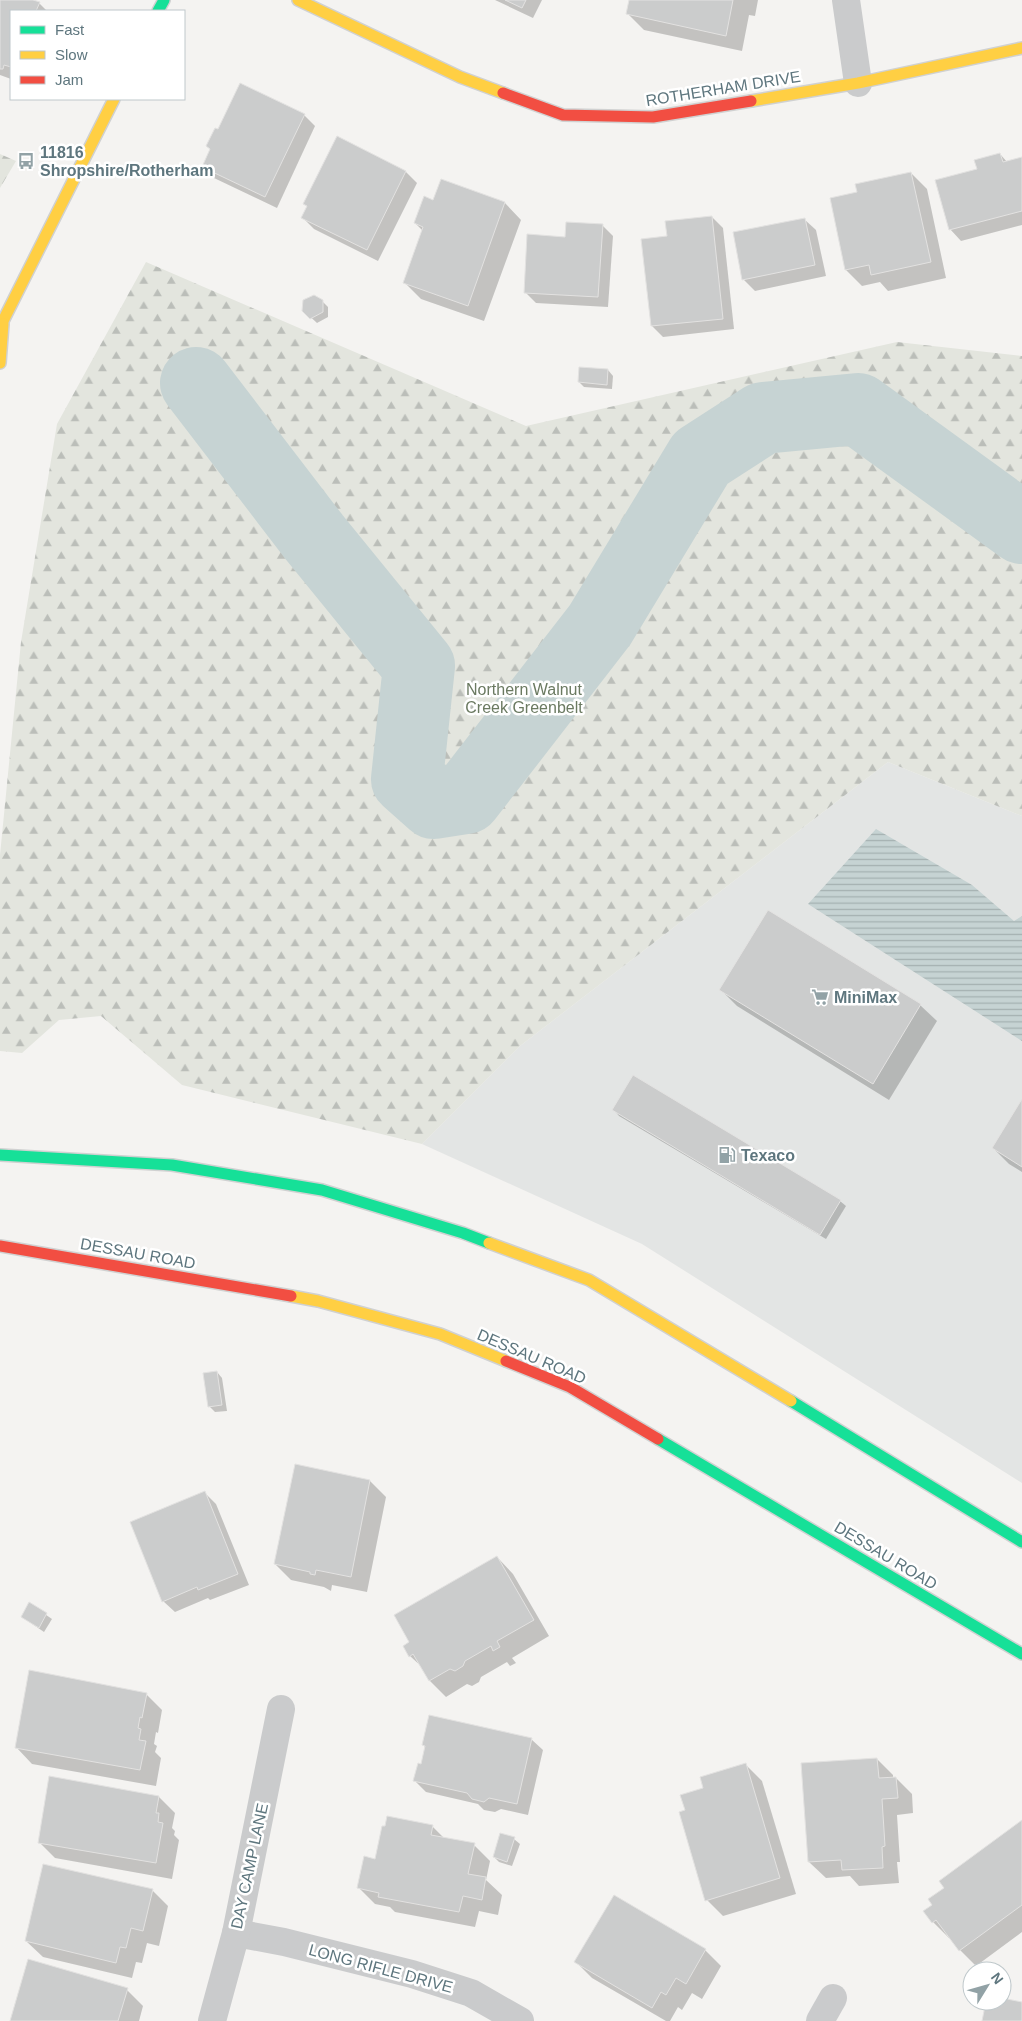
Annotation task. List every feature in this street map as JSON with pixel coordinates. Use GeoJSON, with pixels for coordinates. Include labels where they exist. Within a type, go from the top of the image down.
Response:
{"type":"FeatureCollection","features":[{"type":"Feature","properties":{"kind":"main road","name":"ROTHERHAM DRIVE"},"geometry":{"type":"LineString","coordinates":[[298,0],[460,76],[564,115],[653,117],[858,84],[1022,48]]}},
{"type":"Feature","properties":{"kind":"main road"},"geometry":{"type":"LineString","coordinates":[[0,363],[1,325],[114,100]]}},
{"type":"Feature","properties":{"kind":"main road"},"geometry":{"type":"LineString","coordinates":[[0,1155],[172,1165],[322,1190],[463,1233],[589,1280],[1022,1542]]}},
{"type":"Feature","properties":{"kind":"main road","name":"DESSAU ROAD"},"geometry":{"type":"LineString","coordinates":[[0,1246],[318,1301],[440,1334],[570,1387],[1022,1654]]}},
{"type":"Feature","properties":{"kind":"street"},"geometry":{"type":"LineString","coordinates":[[846,0],[858,84]]}},
{"type":"Feature","properties":{"kind":"street","name":"DAY CAMP LANE"},"geometry":{"type":"LineString","coordinates":[[212,2021],[236,1933],[281,1709]]}},
{"type":"Feature","properties":{"kind":"street","name":"LONG RIFLE DRIVE"},"geometry":{"type":"LineString","coordinates":[[236,1933],[284,1942],[412,1974],[471,1993],[520,2021]]}},
{"type":"Feature","properties":{"kind":"shaded area"},"geometry":{"type":"Polygon","coordinates":[[[888,762],[1022,816],[1022,1483],[642,1244],[422,1144],[520,1046],[888,762]]]}},
{"type":"Feature","properties":{"kind":"shaded area"},"geometry":{"type":"Polygon","coordinates":[[[876,829],[972,885],[1014,921],[1022,916],[1022,1041],[808,904],[876,829]]]}},
{"type":"Feature","properties":{"kind":"green space"},"geometry":{"type":"Polygon","coordinates":[[[0,154],[16,161],[0,188],[0,154]]]}},
{"type":"Feature","properties":{"kind":"green space","name":"Northern Walnut Creek Greenbelt"},"geometry":{"type":"Polygon","coordinates":[[[146,262],[526,426],[897,342],[1022,356],[1022,816],[888,762],[520,1046],[422,1144],[182,1085],[101,1016],[59,1020],[22,1053],[0,1051],[0,855],[21,642],[57,424],[146,262]]]}},
{"type":"Feature","properties":{"kind":"building"},"geometry":{"type":"Polygon","coordinates":[[[0,0],[33,0],[40,2],[36,10],[10,10],[10,67],[4,65],[3,69],[0,69],[0,0]]]}},
{"type":"Feature","properties":{"kind":"building"},"geometry":{"type":"Polygon","coordinates":[[[505,0],[526,0],[522,8],[505,0]]]}},
{"type":"Feature","properties":{"kind":"building"},"geometry":{"type":"Polygon","coordinates":[[[629,0],[733,0],[726,36],[626,14],[629,0]]]}},
{"type":"Feature","properties":{"kind":"building"},"geometry":{"type":"Polygon","coordinates":[[[240,83],[305,114],[265,197],[202,167],[210,149],[206,146],[215,128],[218,129],[240,83]]]}},
{"type":"Feature","properties":{"kind":"building"},"geometry":{"type":"Polygon","coordinates":[[[337,136],[406,171],[367,250],[301,218],[307,206],[303,204],[337,136]]]}},
{"type":"Feature","properties":{"kind":"building"},"geometry":{"type":"Polygon","coordinates":[[[1000,153],[1003,162],[1022,157],[1022,211],[949,230],[935,180],[977,169],[974,160],[1000,153]]]}},
{"type":"Feature","properties":{"kind":"building"},"geometry":{"type":"Polygon","coordinates":[[[911,172],[931,262],[871,275],[869,265],[845,270],[830,198],[857,192],[855,184],[911,172]]]}},
{"type":"Feature","properties":{"kind":"building"},"geometry":{"type":"Polygon","coordinates":[[[441,179],[505,202],[468,306],[403,283],[423,227],[414,223],[424,196],[433,200],[441,179]]]}},
{"type":"Feature","properties":{"kind":"building"},"geometry":{"type":"Polygon","coordinates":[[[712,216],[723,319],[651,326],[641,239],[667,236],[665,221],[712,216]]]}},
{"type":"Feature","properties":{"kind":"building"},"geometry":{"type":"Polygon","coordinates":[[[805,218],[815,265],[742,280],[733,232],[805,218]]]}},
{"type":"Feature","properties":{"kind":"building"},"geometry":{"type":"Polygon","coordinates":[[[566,222],[603,224],[598,297],[524,293],[527,234],[565,237],[566,222]]]}},
{"type":"Feature","properties":{"kind":"building"},"geometry":{"type":"Polygon","coordinates":[[[314,295],[323,300],[323,312],[310,319],[302,311],[303,300],[314,295]]]}},
{"type":"Feature","properties":{"kind":"building"},"geometry":{"type":"Polygon","coordinates":[[[579,367],[608,369],[607,385],[578,382],[579,367]]]}},
{"type":"Feature","properties":{"kind":"building","name":"MiniMax"},"geometry":{"type":"Polygon","coordinates":[[[768,910],[921,1004],[873,1084],[719,990],[768,910]]]}},
{"type":"Feature","properties":{"kind":"building","name":"Texaco"},"geometry":{"type":"Polygon","coordinates":[[[633,1075],[841,1200],[820,1235],[612,1110],[633,1075]]]}},
{"type":"Feature","properties":{"kind":"building"},"geometry":{"type":"Polygon","coordinates":[[[1022,1099],[1022,1167],[992,1148],[1022,1099]]]}},
{"type":"Feature","properties":{"kind":"building"},"geometry":{"type":"Polygon","coordinates":[[[217,1371],[222,1405],[208,1407],[203,1373],[217,1371]]]}},
{"type":"Feature","properties":{"kind":"building"},"geometry":{"type":"Polygon","coordinates":[[[295,1464],[370,1480],[351,1577],[316,1570],[315,1575],[310,1574],[310,1572],[274,1564],[295,1464]]]}},
{"type":"Feature","properties":{"kind":"building"},"geometry":{"type":"Polygon","coordinates":[[[205,1491],[238,1574],[198,1590],[197,1587],[162,1602],[130,1522],[205,1491]]]}},
{"type":"Feature","properties":{"kind":"building"},"geometry":{"type":"Polygon","coordinates":[[[497,1556],[534,1620],[497,1641],[500,1647],[493,1651],[491,1646],[465,1661],[463,1666],[455,1671],[450,1669],[429,1681],[413,1654],[409,1657],[403,1646],[409,1642],[394,1615],[497,1556]]]}},
{"type":"Feature","properties":{"kind":"building"},"geometry":{"type":"Polygon","coordinates":[[[29,1602],[47,1613],[39,1628],[21,1617],[29,1602]]]}},
{"type":"Feature","properties":{"kind":"building"},"geometry":{"type":"Polygon","coordinates":[[[29,1670],[147,1693],[138,1728],[141,1729],[139,1740],[146,1741],[140,1770],[15,1748],[29,1670]]]}},
{"type":"Feature","properties":{"kind":"building"},"geometry":{"type":"Polygon","coordinates":[[[429,1715],[532,1738],[517,1804],[489,1798],[484,1802],[472,1799],[467,1793],[413,1781],[418,1763],[421,1764],[425,1746],[422,1745],[429,1715]]]}},
{"type":"Feature","properties":{"kind":"building"},"geometry":{"type":"Polygon","coordinates":[[[877,1758],[879,1778],[896,1777],[898,1798],[882,1799],[885,1846],[882,1847],[883,1868],[842,1870],[841,1860],[808,1862],[801,1763],[877,1758]]]}},
{"type":"Feature","properties":{"kind":"building"},"geometry":{"type":"Polygon","coordinates":[[[746,1763],[780,1878],[705,1901],[679,1812],[685,1810],[680,1795],[703,1788],[700,1777],[746,1763]]]}},
{"type":"Feature","properties":{"kind":"building"},"geometry":{"type":"Polygon","coordinates":[[[49,1776],[159,1796],[156,1813],[159,1813],[158,1822],[163,1823],[156,1863],[38,1843],[49,1776]]]}},
{"type":"Feature","properties":{"kind":"building"},"geometry":{"type":"Polygon","coordinates":[[[387,1816],[433,1825],[431,1835],[475,1843],[468,1874],[486,1877],[482,1900],[463,1896],[459,1912],[378,1897],[379,1893],[357,1888],[364,1856],[375,1859],[382,1826],[385,1826],[387,1816]]]}},
{"type":"Feature","properties":{"kind":"building"},"geometry":{"type":"Polygon","coordinates":[[[1022,1820],[1022,1905],[959,1951],[936,1920],[932,1923],[923,1911],[932,1905],[928,1899],[944,1888],[939,1881],[1022,1820]]]}},
{"type":"Feature","properties":{"kind":"building"},"geometry":{"type":"Polygon","coordinates":[[[500,1833],[515,1837],[507,1862],[493,1857],[500,1833]]]}},
{"type":"Feature","properties":{"kind":"building"},"geometry":{"type":"Polygon","coordinates":[[[43,1864],[153,1889],[143,1931],[131,1928],[126,1948],[120,1947],[116,1963],[25,1941],[43,1864]]]}},
{"type":"Feature","properties":{"kind":"building"},"geometry":{"type":"Polygon","coordinates":[[[614,1895],[706,1949],[686,1984],[676,1978],[666,1995],[661,1992],[652,2008],[574,1962],[614,1895]]]}},
{"type":"Feature","properties":{"kind":"building"},"geometry":{"type":"Polygon","coordinates":[[[28,1959],[128,1988],[118,2021],[10,2021],[28,1959]]]}},
{"type":"Feature","properties":{"kind":"building"},"geometry":{"type":"Polygon","coordinates":[[[1012,2000],[1022,2002],[1022,2021],[982,2021],[984,2011],[1012,2011],[1012,2000]]]}},
{"type":"Feature","properties":{"kind":"waterway"},"geometry":{"type":"LineString","coordinates":[[196,383],[314,537],[419,666],[407,779],[434,803],[466,798],[600,625],[701,458],[763,418],[858,409],[1022,528]]}},
{"type":"Feature","properties":{"kind":"traffic: fast"},"geometry":{"type":"LineString","coordinates":[[159,10],[164,0]]}},
{"type":"Feature","properties":{"kind":"traffic: fast"},"geometry":{"type":"LineString","coordinates":[[0,1155],[172,1165],[322,1190],[463,1233],[489,1243]]}},
{"type":"Feature","properties":{"kind":"traffic: fast"},"geometry":{"type":"LineString","coordinates":[[791,1401],[1022,1542]]}},
{"type":"Feature","properties":{"kind":"traffic: fast"},"geometry":{"type":"LineString","coordinates":[[658,1439],[1022,1654]]}},
{"type":"Feature","properties":{"kind":"traffic: slow"},"geometry":{"type":"LineString","coordinates":[[298,0],[460,77],[503,93]]}},
{"type":"Feature","properties":{"kind":"traffic: slow"},"geometry":{"type":"LineString","coordinates":[[751,101],[858,83],[1022,48]]}},
{"type":"Feature","properties":{"kind":"traffic: slow"},"geometry":{"type":"LineString","coordinates":[[0,327],[114,100]]}},
{"type":"Feature","properties":{"kind":"traffic: slow"},"geometry":{"type":"LineString","coordinates":[[0,363],[3,324]]}},
{"type":"Feature","properties":{"kind":"traffic: slow"},"geometry":{"type":"LineString","coordinates":[[489,1243],[589,1280],[791,1401]]}},
{"type":"Feature","properties":{"kind":"traffic: slow"},"geometry":{"type":"LineString","coordinates":[[291,1296],[318,1301],[440,1334],[506,1361]]}},
{"type":"Feature","properties":{"kind":"traffic: jam"},"geometry":{"type":"LineString","coordinates":[[503,93],[563,115],[653,117],[751,101]]}},
{"type":"Feature","properties":{"kind":"traffic: jam"},"geometry":{"type":"LineString","coordinates":[[0,1246],[291,1296]]}},
{"type":"Feature","properties":{"kind":"traffic: jam"},"geometry":{"type":"LineString","coordinates":[[506,1361],[570,1387],[658,1439]]}},
{"type":"Feature","properties":{"kind":"place","name":"11816 Shropshire/Rotherham"},"geometry":{"type":"Point","coordinates":[26,161]}},
{"type":"Feature","properties":{"kind":"place","name":"MiniMax"},"geometry":{"type":"Point","coordinates":[820,997]}},
{"type":"Feature","properties":{"kind":"place","name":"Texaco"},"geometry":{"type":"Point","coordinates":[727,1155]}}]}
